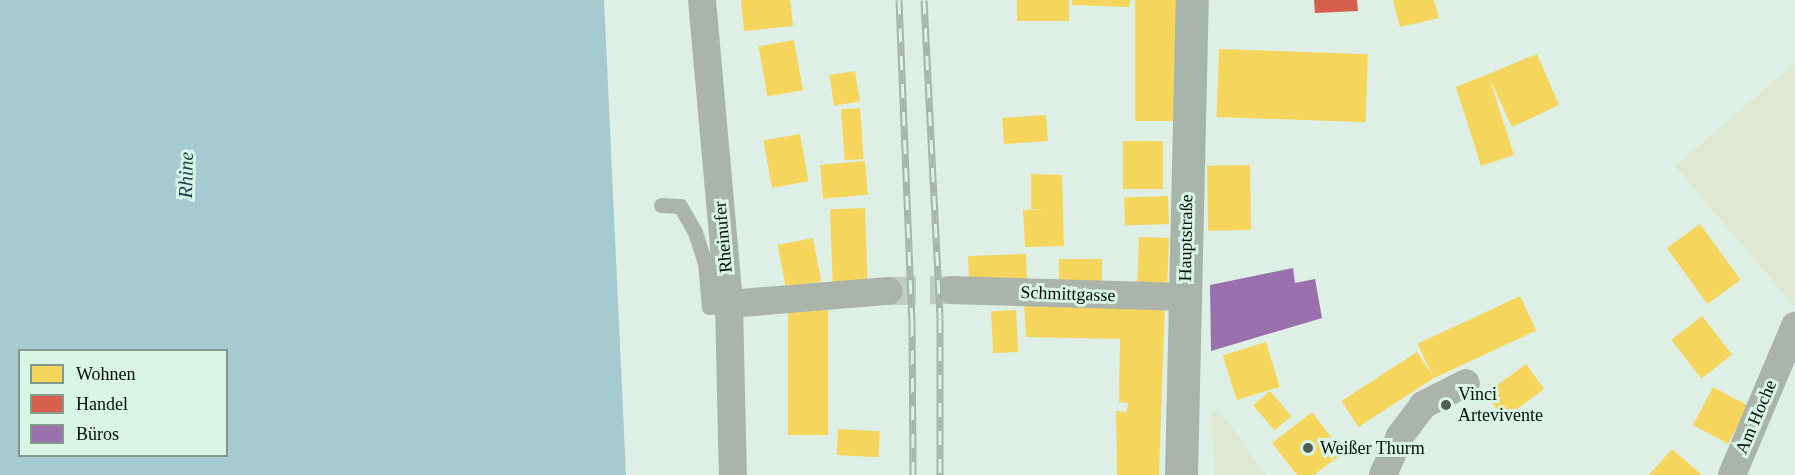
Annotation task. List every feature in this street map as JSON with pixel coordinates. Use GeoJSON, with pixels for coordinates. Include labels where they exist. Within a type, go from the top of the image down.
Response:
{"type":"FeatureCollection","features":[{"type":"Feature","properties":{"kind":"main road","name":"Hauptstraße"},"geometry":{"type":"LineString","coordinates":[[1181,475],[1192,0]]}},
{"type":"Feature","properties":{"kind":"street","name":"Rheinufer"},"geometry":{"type":"LineString","coordinates":[[702,0],[729,304],[733,475]]}},
{"type":"Feature","properties":{"kind":"street","name":"Schmittgasse"},"geometry":{"type":"LineString","coordinates":[[951,290],[1185,297]]}},
{"type":"Feature","properties":{"kind":"street"},"geometry":{"type":"LineString","coordinates":[[729,304],[888,291]]}},
{"type":"Feature","properties":{"kind":"street","name":"Am Hoche"},"geometry":{"type":"LineString","coordinates":[[1732,475],[1795,326]]}},
{"type":"Feature","properties":{"kind":"street"},"geometry":{"type":"LineString","coordinates":[[1383,475],[1400,435],[1423,405],[1466,383]]}},
{"type":"Feature","properties":{"kind":"lane"},"geometry":{"type":"LineString","coordinates":[[661,205],[680,206],[695,232],[705,262],[708,307],[729,304]]}},
{"type":"Feature","properties":{"kind":"green space"},"geometry":{"type":"Polygon","coordinates":[[[1795,63],[1795,305],[1794,306],[1675,166],[1795,63]]]}},
{"type":"Feature","properties":{"kind":"green space"},"geometry":{"type":"Polygon","coordinates":[[[1211,409],[1222,414],[1266,475],[1215,475],[1211,409]]]}},
{"type":"Feature","properties":{"kind":"water","name":"Rhine"},"geometry":{"type":"Polygon","coordinates":[[[0,0],[604,0],[626,475],[0,475],[0,0]]]}},
{"type":"Feature","properties":{"kind":"building: Wohnen"},"geometry":{"type":"Polygon","coordinates":[[[741,0],[790,0],[793,26],[744,31],[741,0]]]}},
{"type":"Feature","properties":{"kind":"building: Wohnen"},"geometry":{"type":"Polygon","coordinates":[[[1017,0],[1069,0],[1069,21],[1017,21],[1017,0]]]}},
{"type":"Feature","properties":{"kind":"building: Wohnen"},"geometry":{"type":"Polygon","coordinates":[[[1072,0],[1130,0],[1129,7],[1072,5],[1072,0]]]}},
{"type":"Feature","properties":{"kind":"building: Wohnen"},"geometry":{"type":"Polygon","coordinates":[[[1135,0],[1178,0],[1178,121],[1135,121],[1135,0]]]}},
{"type":"Feature","properties":{"kind":"building: Wohnen"},"geometry":{"type":"Polygon","coordinates":[[[1393,0],[1434,0],[1439,18],[1400,27],[1393,0]]]}},
{"type":"Feature","properties":{"kind":"building: Wohnen"},"geometry":{"type":"Polygon","coordinates":[[[794,40],[803,90],[767,96],[759,46],[794,40]]]}},
{"type":"Feature","properties":{"kind":"building: Wohnen"},"geometry":{"type":"Polygon","coordinates":[[[1219,49],[1368,54],[1366,122],[1217,117],[1219,49]]]}},
{"type":"Feature","properties":{"kind":"building: Wohnen"},"geometry":{"type":"Polygon","coordinates":[[[1537,54],[1559,105],[1512,127],[1489,77],[1514,155],[1481,166],[1456,87],[1537,54]]]}},
{"type":"Feature","properties":{"kind":"building: Wohnen"},"geometry":{"type":"Polygon","coordinates":[[[855,71],[860,102],[834,106],[829,75],[855,71]]]}},
{"type":"Feature","properties":{"kind":"building: Wohnen"},"geometry":{"type":"Polygon","coordinates":[[[860,108],[864,159],[845,160],[841,109],[860,108]]]}},
{"type":"Feature","properties":{"kind":"building: Wohnen"},"geometry":{"type":"Polygon","coordinates":[[[1046,115],[1048,141],[1004,144],[1002,118],[1046,115]]]}},
{"type":"Feature","properties":{"kind":"building: Wohnen"},"geometry":{"type":"Polygon","coordinates":[[[800,134],[808,181],[772,188],[764,140],[800,134]]]}},
{"type":"Feature","properties":{"kind":"building: Wohnen"},"geometry":{"type":"Polygon","coordinates":[[[1123,141],[1163,141],[1163,189],[1123,189],[1123,141]]]}},
{"type":"Feature","properties":{"kind":"building: Wohnen"},"geometry":{"type":"Polygon","coordinates":[[[865,161],[868,195],[823,199],[820,165],[865,161]]]}},
{"type":"Feature","properties":{"kind":"building: Wohnen"},"geometry":{"type":"Polygon","coordinates":[[[1250,165],[1251,230],[1208,231],[1207,166],[1250,165]]]}},
{"type":"Feature","properties":{"kind":"building: Wohnen"},"geometry":{"type":"Polygon","coordinates":[[[1031,174],[1062,175],[1064,246],[1025,247],[1023,210],[1049,209],[1031,209],[1031,174]]]}},
{"type":"Feature","properties":{"kind":"building: Wohnen"},"geometry":{"type":"Polygon","coordinates":[[[1168,196],[1169,224],[1125,226],[1124,198],[1168,196]]]}},
{"type":"Feature","properties":{"kind":"building: Wohnen"},"geometry":{"type":"Polygon","coordinates":[[[865,208],[868,281],[833,282],[830,209],[865,208]]]}},
{"type":"Feature","properties":{"kind":"building: Wohnen"},"geometry":{"type":"Polygon","coordinates":[[[1700,224],[1741,280],[1707,304],[1667,248],[1700,224]]]}},
{"type":"Feature","properties":{"kind":"building: Wohnen"},"geometry":{"type":"Polygon","coordinates":[[[1139,237],[1169,238],[1167,292],[1137,291],[1139,237]]]}},
{"type":"Feature","properties":{"kind":"building: Wohnen"},"geometry":{"type":"Polygon","coordinates":[[[813,238],[821,281],[786,288],[778,245],[813,238]]]}},
{"type":"Feature","properties":{"kind":"building: Wohnen"},"geometry":{"type":"Polygon","coordinates":[[[1026,254],[1027,280],[969,282],[968,256],[1026,254]]]}},
{"type":"Feature","properties":{"kind":"building: Wohnen"},"geometry":{"type":"Polygon","coordinates":[[[1059,259],[1102,259],[1102,283],[1059,283],[1059,259]]]}},
{"type":"Feature","properties":{"kind":"building: Wohnen"},"geometry":{"type":"Polygon","coordinates":[[[1520,296],[1536,330],[1434,378],[1418,344],[1520,296]]]}},
{"type":"Feature","properties":{"kind":"building: Wohnen"},"geometry":{"type":"Polygon","coordinates":[[[1024,302],[1165,302],[1159,475],[1117,475],[1116,411],[1127,412],[1128,403],[1119,402],[1120,339],[1026,337],[1024,302]]]}},
{"type":"Feature","properties":{"kind":"building: Wohnen"},"geometry":{"type":"Polygon","coordinates":[[[788,309],[828,309],[828,435],[788,435],[788,309]]]}},
{"type":"Feature","properties":{"kind":"building: Wohnen"},"geometry":{"type":"Polygon","coordinates":[[[1016,310],[1018,352],[993,353],[991,311],[1016,310]]]}},
{"type":"Feature","properties":{"kind":"building: Wohnen"},"geometry":{"type":"Polygon","coordinates":[[[1702,316],[1732,355],[1701,379],[1671,340],[1702,316]]]}},
{"type":"Feature","properties":{"kind":"building: Wohnen"},"geometry":{"type":"Polygon","coordinates":[[[1266,342],[1280,387],[1237,400],[1223,355],[1266,342]]]}},
{"type":"Feature","properties":{"kind":"building: Wohnen"},"geometry":{"type":"Polygon","coordinates":[[[1417,352],[1434,378],[1358,427],[1342,401],[1417,352]]]}},
{"type":"Feature","properties":{"kind":"building: Wohnen"},"geometry":{"type":"Polygon","coordinates":[[[1526,364],[1544,389],[1504,418],[1486,393],[1526,364]]]}},
{"type":"Feature","properties":{"kind":"building: Wohnen"},"geometry":{"type":"Polygon","coordinates":[[[1713,387],[1748,406],[1728,444],[1693,425],[1713,387]]]}},
{"type":"Feature","properties":{"kind":"building: Wohnen"},"geometry":{"type":"Polygon","coordinates":[[[1270,391],[1291,416],[1274,430],[1253,405],[1270,391]]]}},
{"type":"Feature","properties":{"kind":"building: Wohnen","name":"Weißer Thurm"},"geometry":{"type":"Polygon","coordinates":[[[1312,412],[1343,453],[1314,475],[1297,475],[1272,443],[1312,412]]]}},
{"type":"Feature","properties":{"kind":"building: Wohnen"},"geometry":{"type":"Polygon","coordinates":[[[838,429],[880,431],[879,457],[837,455],[838,429]]]}},
{"type":"Feature","properties":{"kind":"building: Wohnen"},"geometry":{"type":"Polygon","coordinates":[[[1672,449],[1702,475],[1649,475],[1672,449]]]}},
{"type":"Feature","properties":{"kind":"building: Handel"},"geometry":{"type":"Polygon","coordinates":[[[1314,0],[1357,0],[1358,11],[1315,13],[1314,0]]]}},
{"type":"Feature","properties":{"kind":"building: Büros"},"geometry":{"type":"Polygon","coordinates":[[[1293,268],[1295,283],[1315,279],[1322,318],[1211,351],[1210,285],[1293,268]]]}},
{"type":"Feature","properties":{"kind":"tunnel"},"geometry":{"type":"LineString","coordinates":[[888,291],[951,290]]}},
{"type":"Feature","properties":{"kind":"railway"},"geometry":{"type":"LineString","coordinates":[[899,0],[912,322],[913,475]]}},
{"type":"Feature","properties":{"kind":"railway"},"geometry":{"type":"LineString","coordinates":[[924,0],[940,319],[940,475]]}},
{"type":"Feature","properties":{"kind":"place","name":"Vinci Artevivente"},"geometry":{"type":"Point","coordinates":[1446,405]}},
{"type":"Feature","properties":{"kind":"place","name":"Weißer Thurm"},"geometry":{"type":"Point","coordinates":[1308,448]}}]}
